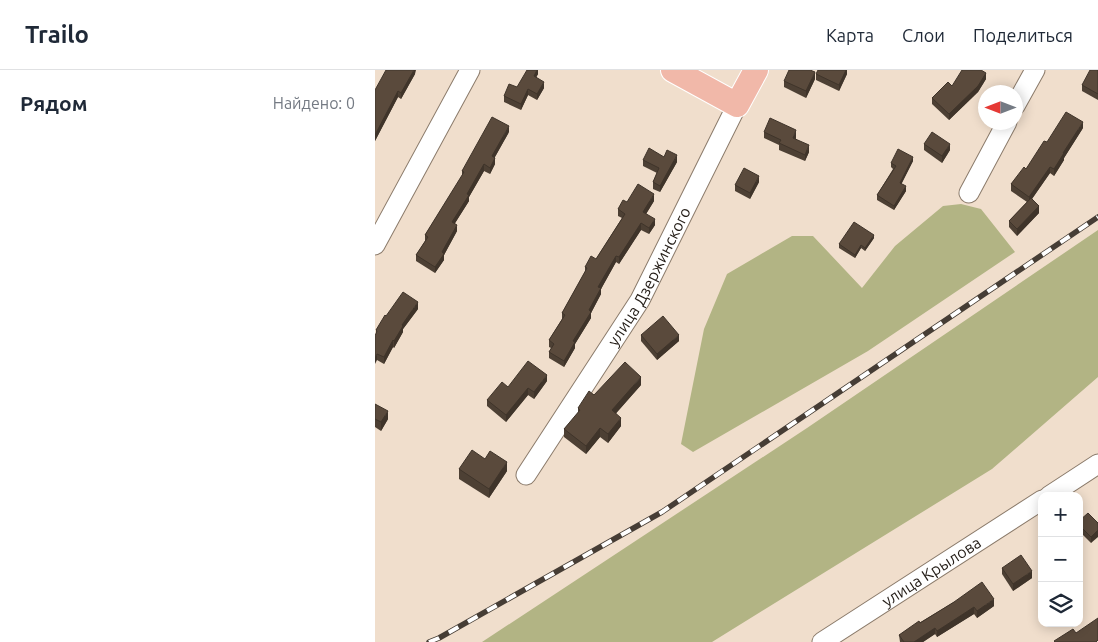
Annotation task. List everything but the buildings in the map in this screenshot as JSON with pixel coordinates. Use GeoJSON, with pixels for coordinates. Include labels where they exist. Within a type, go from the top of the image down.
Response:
{"type":"FeatureCollection","features":[{"type":"Feature","properties":{"kind":"main road"},"geometry":{"type":"LineString","coordinates":[[673,70],[737,105]]}},
{"type":"Feature","properties":{"kind":"main road","name":"улица Дзержинского"},"geometry":{"type":"LineString","coordinates":[[737,105],[756,70]]}},
{"type":"Feature","properties":{"kind":"street"},"geometry":{"type":"LineString","coordinates":[[375,245],[470,70]]}},
{"type":"Feature","properties":{"kind":"street"},"geometry":{"type":"LineString","coordinates":[[1023,92],[1035,70]]}},
{"type":"Feature","properties":{"kind":"street","name":"улица Дзержинского"},"geometry":{"type":"LineString","coordinates":[[526,475],[641,300],[737,105]]}},
{"type":"Feature","properties":{"kind":"street"},"geometry":{"type":"LineString","coordinates":[[969,193],[1003,130]]}},
{"type":"Feature","properties":{"kind":"street"},"geometry":{"type":"LineString","coordinates":[[1055,492],[1098,464]]}},
{"type":"Feature","properties":{"kind":"street","name":"улица Крылова"},"geometry":{"type":"LineString","coordinates":[[822,642],[1038,503]]}},
{"type":"Feature","properties":{"kind":"green space"},"geometry":{"type":"Polygon","coordinates":[[[961,204],[981,209],[1015,252],[868,351],[693,452],[681,444],[704,329],[727,274],[792,236],[813,236],[862,288],[895,246],[943,206],[961,204]]]}},
{"type":"Feature","properties":{"kind":"green space"},"geometry":{"type":"Polygon","coordinates":[[[1098,230],[1098,377],[992,469],[712,642],[482,642],[807,428],[1098,230]]]}},
{"type":"Feature","properties":{"kind":"railway"},"geometry":{"type":"LineString","coordinates":[[429,642],[662,512],[1098,217]]}}]}
